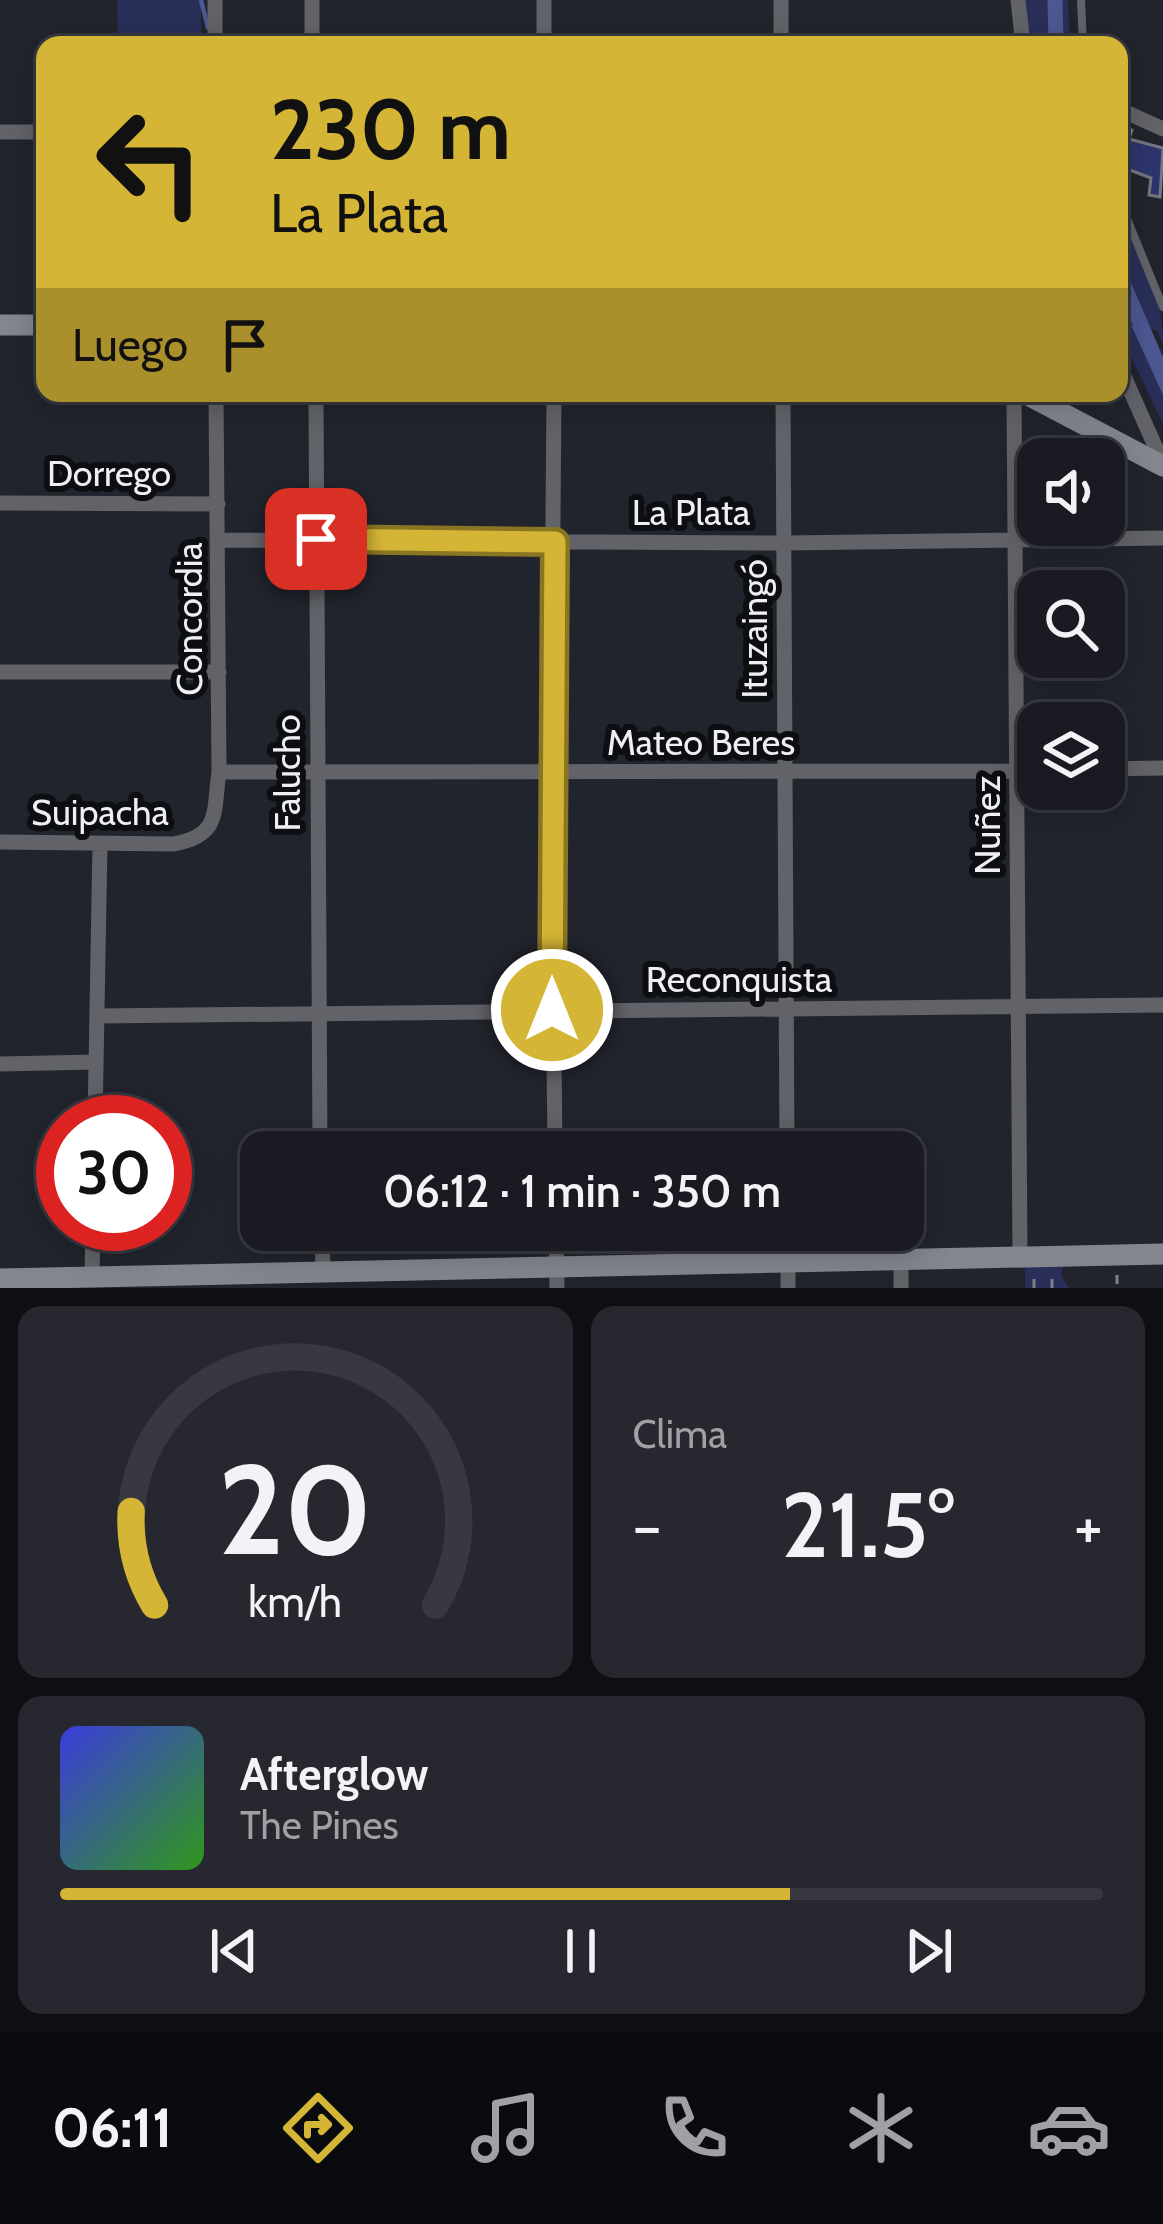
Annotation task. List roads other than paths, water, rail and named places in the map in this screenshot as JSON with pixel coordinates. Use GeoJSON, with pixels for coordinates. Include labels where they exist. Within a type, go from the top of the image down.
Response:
{"type":"FeatureCollection","features":[{"type":"Feature","properties":{"kind":"main road"},"geometry":{"type":"LineString","coordinates":[[0,325],[36,326]]}},
{"type":"Feature","properties":{"kind":"main road"},"geometry":{"type":"LineString","coordinates":[[1041,402],[1163,465]]}},
{"type":"Feature","properties":{"kind":"main road"},"geometry":{"type":"LineString","coordinates":[[0,1279],[92,1276],[193,1281],[322,1270],[557,1278],[788,1264],[1163,1254]]}},
{"type":"Feature","properties":{"kind":"street"},"geometry":{"type":"LineString","coordinates":[[215,0],[215,36]]}},
{"type":"Feature","properties":{"kind":"street"},"geometry":{"type":"LineString","coordinates":[[312,0],[312,36]]}},
{"type":"Feature","properties":{"kind":"street"},"geometry":{"type":"LineString","coordinates":[[544,0],[544,36]]}},
{"type":"Feature","properties":{"kind":"street"},"geometry":{"type":"LineString","coordinates":[[781,0],[781,36]]}},
{"type":"Feature","properties":{"kind":"street"},"geometry":{"type":"LineString","coordinates":[[1018,0],[1022,36]]}},
{"type":"Feature","properties":{"kind":"street"},"geometry":{"type":"LineString","coordinates":[[1128,113],[1163,129]]}},
{"type":"Feature","properties":{"kind":"street"},"geometry":{"type":"LineString","coordinates":[[0,132],[36,132]]}},
{"type":"Feature","properties":{"kind":"street"},"geometry":{"type":"LineString","coordinates":[[1128,385],[1163,465]]}},
{"type":"Feature","properties":{"kind":"street","name":"Concordia"},"geometry":{"type":"LineString","coordinates":[[200,839],[212,826],[219,772],[217,402]]}},
{"type":"Feature","properties":{"kind":"street","name":"Falucho"},"geometry":{"type":"LineString","coordinates":[[316,402],[320,1131]]}},
{"type":"Feature","properties":{"kind":"street"},"geometry":{"type":"LineString","coordinates":[[554,402],[555,1131]]}},
{"type":"Feature","properties":{"kind":"street","name":"Ituzaingó"},"geometry":{"type":"LineString","coordinates":[[783,402],[787,1131]]}},
{"type":"Feature","properties":{"kind":"street","name":"Nuñez"},"geometry":{"type":"LineString","coordinates":[[1014,402],[1017,771]]}},
{"type":"Feature","properties":{"kind":"street","name":"Dorrego"},"geometry":{"type":"LineString","coordinates":[[0,503],[218,504]]}},
{"type":"Feature","properties":{"kind":"street","name":"La Plata"},"geometry":{"type":"LineString","coordinates":[[218,540],[784,543],[1163,538]]}},
{"type":"Feature","properties":{"kind":"street"},"geometry":{"type":"LineString","coordinates":[[0,672],[219,672]]}},
{"type":"Feature","properties":{"kind":"street"},"geometry":{"type":"LineString","coordinates":[[1125,769],[1163,768]]}},
{"type":"Feature","properties":{"kind":"street","name":"Mateo Beres"},"geometry":{"type":"LineString","coordinates":[[219,772],[1017,771]]}},
{"type":"Feature","properties":{"kind":"street","name":"Nuñez"},"geometry":{"type":"LineString","coordinates":[[1017,810],[1021,1256]]}},
{"type":"Feature","properties":{"kind":"street","name":"Suipacha"},"geometry":{"type":"LineString","coordinates":[[0,842],[174,844],[200,839]]}},
{"type":"Feature","properties":{"kind":"street"},"geometry":{"type":"LineString","coordinates":[[95,1095],[100,843]]}},
{"type":"Feature","properties":{"kind":"street","name":"Reconquista"},"geometry":{"type":"LineString","coordinates":[[98,1016],[1163,1005]]}},
{"type":"Feature","properties":{"kind":"street"},"geometry":{"type":"LineString","coordinates":[[0,1064],[96,1062]]}},
{"type":"Feature","properties":{"kind":"street"},"geometry":{"type":"LineString","coordinates":[[92,1251],[92,1276]]}},
{"type":"Feature","properties":{"kind":"street"},"geometry":{"type":"LineString","coordinates":[[322,1251],[322,1270]]}},
{"type":"Feature","properties":{"kind":"street"},"geometry":{"type":"LineString","coordinates":[[788,1251],[788,1288]]}},
{"type":"Feature","properties":{"kind":"street"},"geometry":{"type":"LineString","coordinates":[[901,1260],[901,1288]]}},
{"type":"Feature","properties":{"kind":"lane"},"geometry":{"type":"LineString","coordinates":[[1081,0],[1083,36]]}},
{"type":"Feature","properties":{"kind":"lane"},"geometry":{"type":"LineString","coordinates":[[1128,221],[1163,307]]}},
{"type":"Feature","properties":{"kind":"waterway"},"geometry":{"type":"LineString","coordinates":[[201,0],[208,28]]}},
{"type":"Feature","properties":{"kind":"waterway"},"geometry":{"type":"LineString","coordinates":[[1055,0],[1056,36]]}},
{"type":"Feature","properties":{"kind":"waterway"},"geometry":{"type":"LineString","coordinates":[[1128,295],[1163,376]]}}]}
